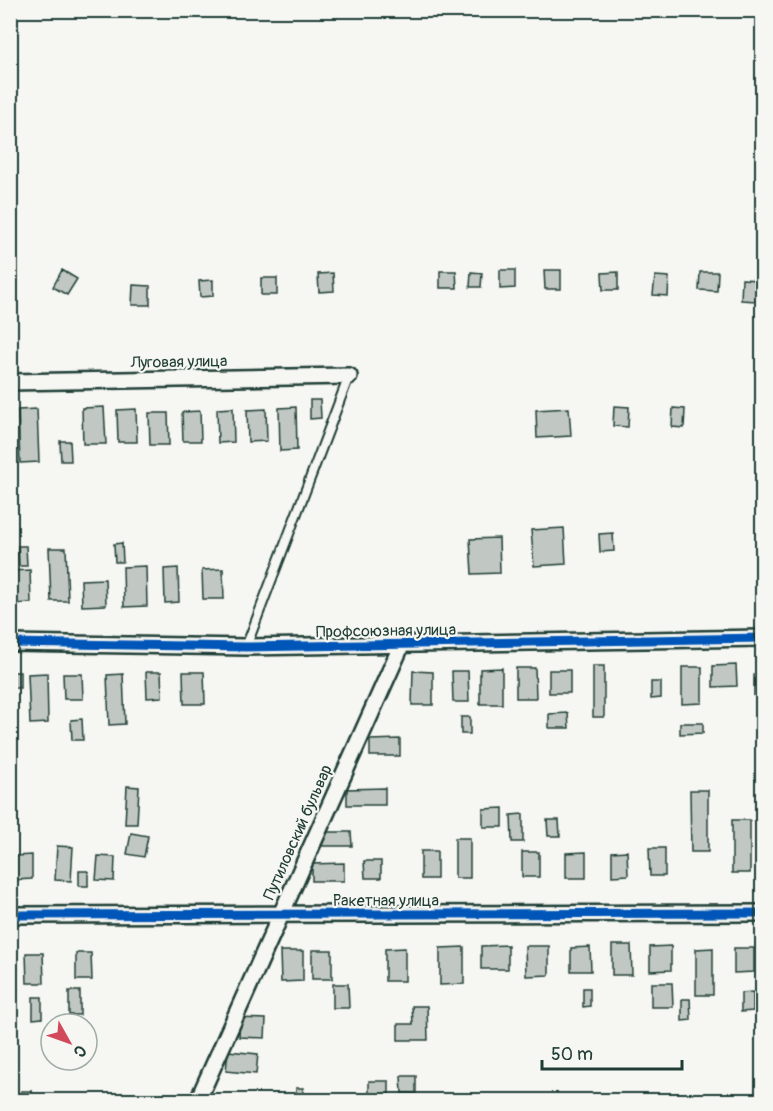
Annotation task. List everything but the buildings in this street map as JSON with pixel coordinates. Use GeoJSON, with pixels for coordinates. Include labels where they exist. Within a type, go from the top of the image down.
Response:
{"type":"FeatureCollection","features":[{"type":"Feature","properties":{"kind":"street","name":"Луговая улица"},"geometry":{"type":"LineString","coordinates":[[10,382],[349,376]]}},
{"type":"Feature","properties":{"kind":"street","name":"Профсоюзная улица"},"geometry":{"type":"LineString","coordinates":[[10,644],[246,647],[762,638]]}},
{"type":"Feature","properties":{"kind":"street","name":"Путиловский бульвар"},"geometry":{"type":"LineString","coordinates":[[198,1101],[402,644]]}},
{"type":"Feature","properties":{"kind":"street","name":"Ракетная улица"},"geometry":{"type":"LineString","coordinates":[[10,915],[762,914]]}},
{"type":"Feature","properties":{"kind":"lane"},"geometry":{"type":"LineString","coordinates":[[246,647],[349,376]]}},
{"type":"Feature","properties":{"kind":"cycle path"},"geometry":{"type":"LineString","coordinates":[[10,643],[246,647],[762,638]]}},
{"type":"Feature","properties":{"kind":"cycle path"},"geometry":{"type":"LineString","coordinates":[[10,915],[762,913]]}}]}
